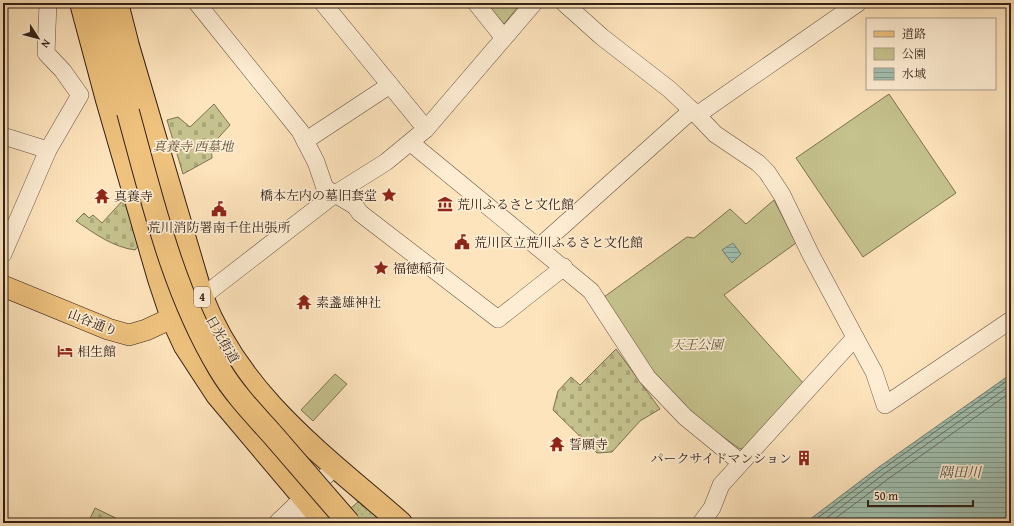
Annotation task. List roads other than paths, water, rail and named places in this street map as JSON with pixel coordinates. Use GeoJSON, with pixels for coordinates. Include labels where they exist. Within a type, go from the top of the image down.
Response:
{"type":"FeatureCollection","features":[{"type":"Feature","properties":{"kind":"highway"},"geometry":{"type":"LineString","coordinates":[[81,3],[107,100],[172,318],[185,346],[216,395],[325,523]]}},
{"type":"Feature","properties":{"kind":"highway","name":"日光街道"},"geometry":{"type":"LineString","coordinates":[[96,3],[168,253],[182,295],[202,338],[220,369],[242,399],[349,523]]}},
{"type":"Feature","properties":{"kind":"highway","name":"日光街道"},"geometry":{"type":"LineString","coordinates":[[117,3],[128,46],[202,297],[211,321],[236,363],[260,395],[334,467],[401,523]]}},
{"type":"Feature","properties":{"kind":"main road","name":"山谷通り"},"geometry":{"type":"LineString","coordinates":[[3,286],[108,329],[129,335],[146,330],[172,318],[202,297]]}},
{"type":"Feature","properties":{"kind":"street"},"geometry":{"type":"LineString","coordinates":[[3,254],[48,150],[80,95],[63,71],[46,52],[48,3]]}},
{"type":"Feature","properties":{"kind":"street"},"geometry":{"type":"LineString","coordinates":[[196,3],[278,102],[300,131],[316,162],[325,188],[355,206],[360,213],[498,319],[564,267]]}},
{"type":"Feature","properties":{"kind":"street"},"geometry":{"type":"LineString","coordinates":[[323,3],[426,129]]}},
{"type":"Feature","properties":{"kind":"street"},"geometry":{"type":"LineString","coordinates":[[476,3],[503,37]]}},
{"type":"Feature","properties":{"kind":"street"},"geometry":{"type":"LineString","coordinates":[[202,297],[335,194],[386,162],[411,143],[426,129],[503,37],[534,3]]}},
{"type":"Feature","properties":{"kind":"street"},"geometry":{"type":"LineString","coordinates":[[564,3],[602,37],[669,89],[715,134],[758,163],[767,172],[782,195],[810,253],[874,372],[885,405],[1011,320]]}},
{"type":"Feature","properties":{"kind":"street"},"geometry":{"type":"LineString","coordinates":[[539,247],[695,113],[858,3]]}},
{"type":"Feature","properties":{"kind":"street"},"geometry":{"type":"LineString","coordinates":[[305,141],[390,85]]}},
{"type":"Feature","properties":{"kind":"street"},"geometry":{"type":"LineString","coordinates":[[3,136],[48,150]]}},
{"type":"Feature","properties":{"kind":"street"},"geometry":{"type":"LineString","coordinates":[[411,143],[564,267],[591,291],[652,383],[685,417],[742,461]]}},
{"type":"Feature","properties":{"kind":"street"},"geometry":{"type":"LineString","coordinates":[[701,523],[712,508],[721,485],[850,342],[856,339]]}},
{"type":"Feature","properties":{"kind":"street"},"geometry":{"type":"LineString","coordinates":[[278,522],[334,467]]}},
{"type":"Feature","properties":{"kind":"street"},"geometry":{"type":"LineString","coordinates":[[278,522],[296,519],[310,523]]}},
{"type":"Feature","properties":{"kind":"water"},"geometry":{"type":"Polygon","coordinates":[[[733,243],[741,254],[732,263],[722,250],[733,243]]]}},
{"type":"Feature","properties":{"kind":"water","name":"隅田川"},"geometry":{"type":"Polygon","coordinates":[[[1011,374],[1011,523],[805,523],[879,467],[1011,374]]]}},
{"type":"Feature","properties":{"kind":"place","name":"橋本左内の墓旧套堂"},"geometry":{"type":"Point","coordinates":[389,195]}},
{"type":"Feature","properties":{"kind":"place","name":"真養寺"},"geometry":{"type":"Point","coordinates":[102,196]}},
{"type":"Feature","properties":{"kind":"place","name":"荒川ふるさと文化館"},"geometry":{"type":"Point","coordinates":[445,204]}},
{"type":"Feature","properties":{"kind":"place","name":"荒川消防署南千住出張所"},"geometry":{"type":"Point","coordinates":[219,209]}},
{"type":"Feature","properties":{"kind":"place","name":"荒川区立荒川ふるさと文化館"},"geometry":{"type":"Point","coordinates":[462,242]}},
{"type":"Feature","properties":{"kind":"place","name":"福徳稲荷"},"geometry":{"type":"Point","coordinates":[381,268]}},
{"type":"Feature","properties":{"kind":"place","name":"素盞雄神社"},"geometry":{"type":"Point","coordinates":[304,302]}},
{"type":"Feature","properties":{"kind":"place","name":"相生館"},"geometry":{"type":"Point","coordinates":[65,351]}},
{"type":"Feature","properties":{"kind":"place","name":"誓願寺"},"geometry":{"type":"Point","coordinates":[557,444]}},
{"type":"Feature","properties":{"kind":"place","name":"パークサイドマンション"},"geometry":{"type":"Point","coordinates":[804,458]}},
{"type":"Feature","properties":{"kind":"park label","name":"真養寺 西墓地"},"geometry":{"type":"Point","coordinates":[193,146]}},
{"type":"Feature","properties":{"kind":"park label","name":"天王公園"},"geometry":{"type":"Point","coordinates":[697,344]}}]}
